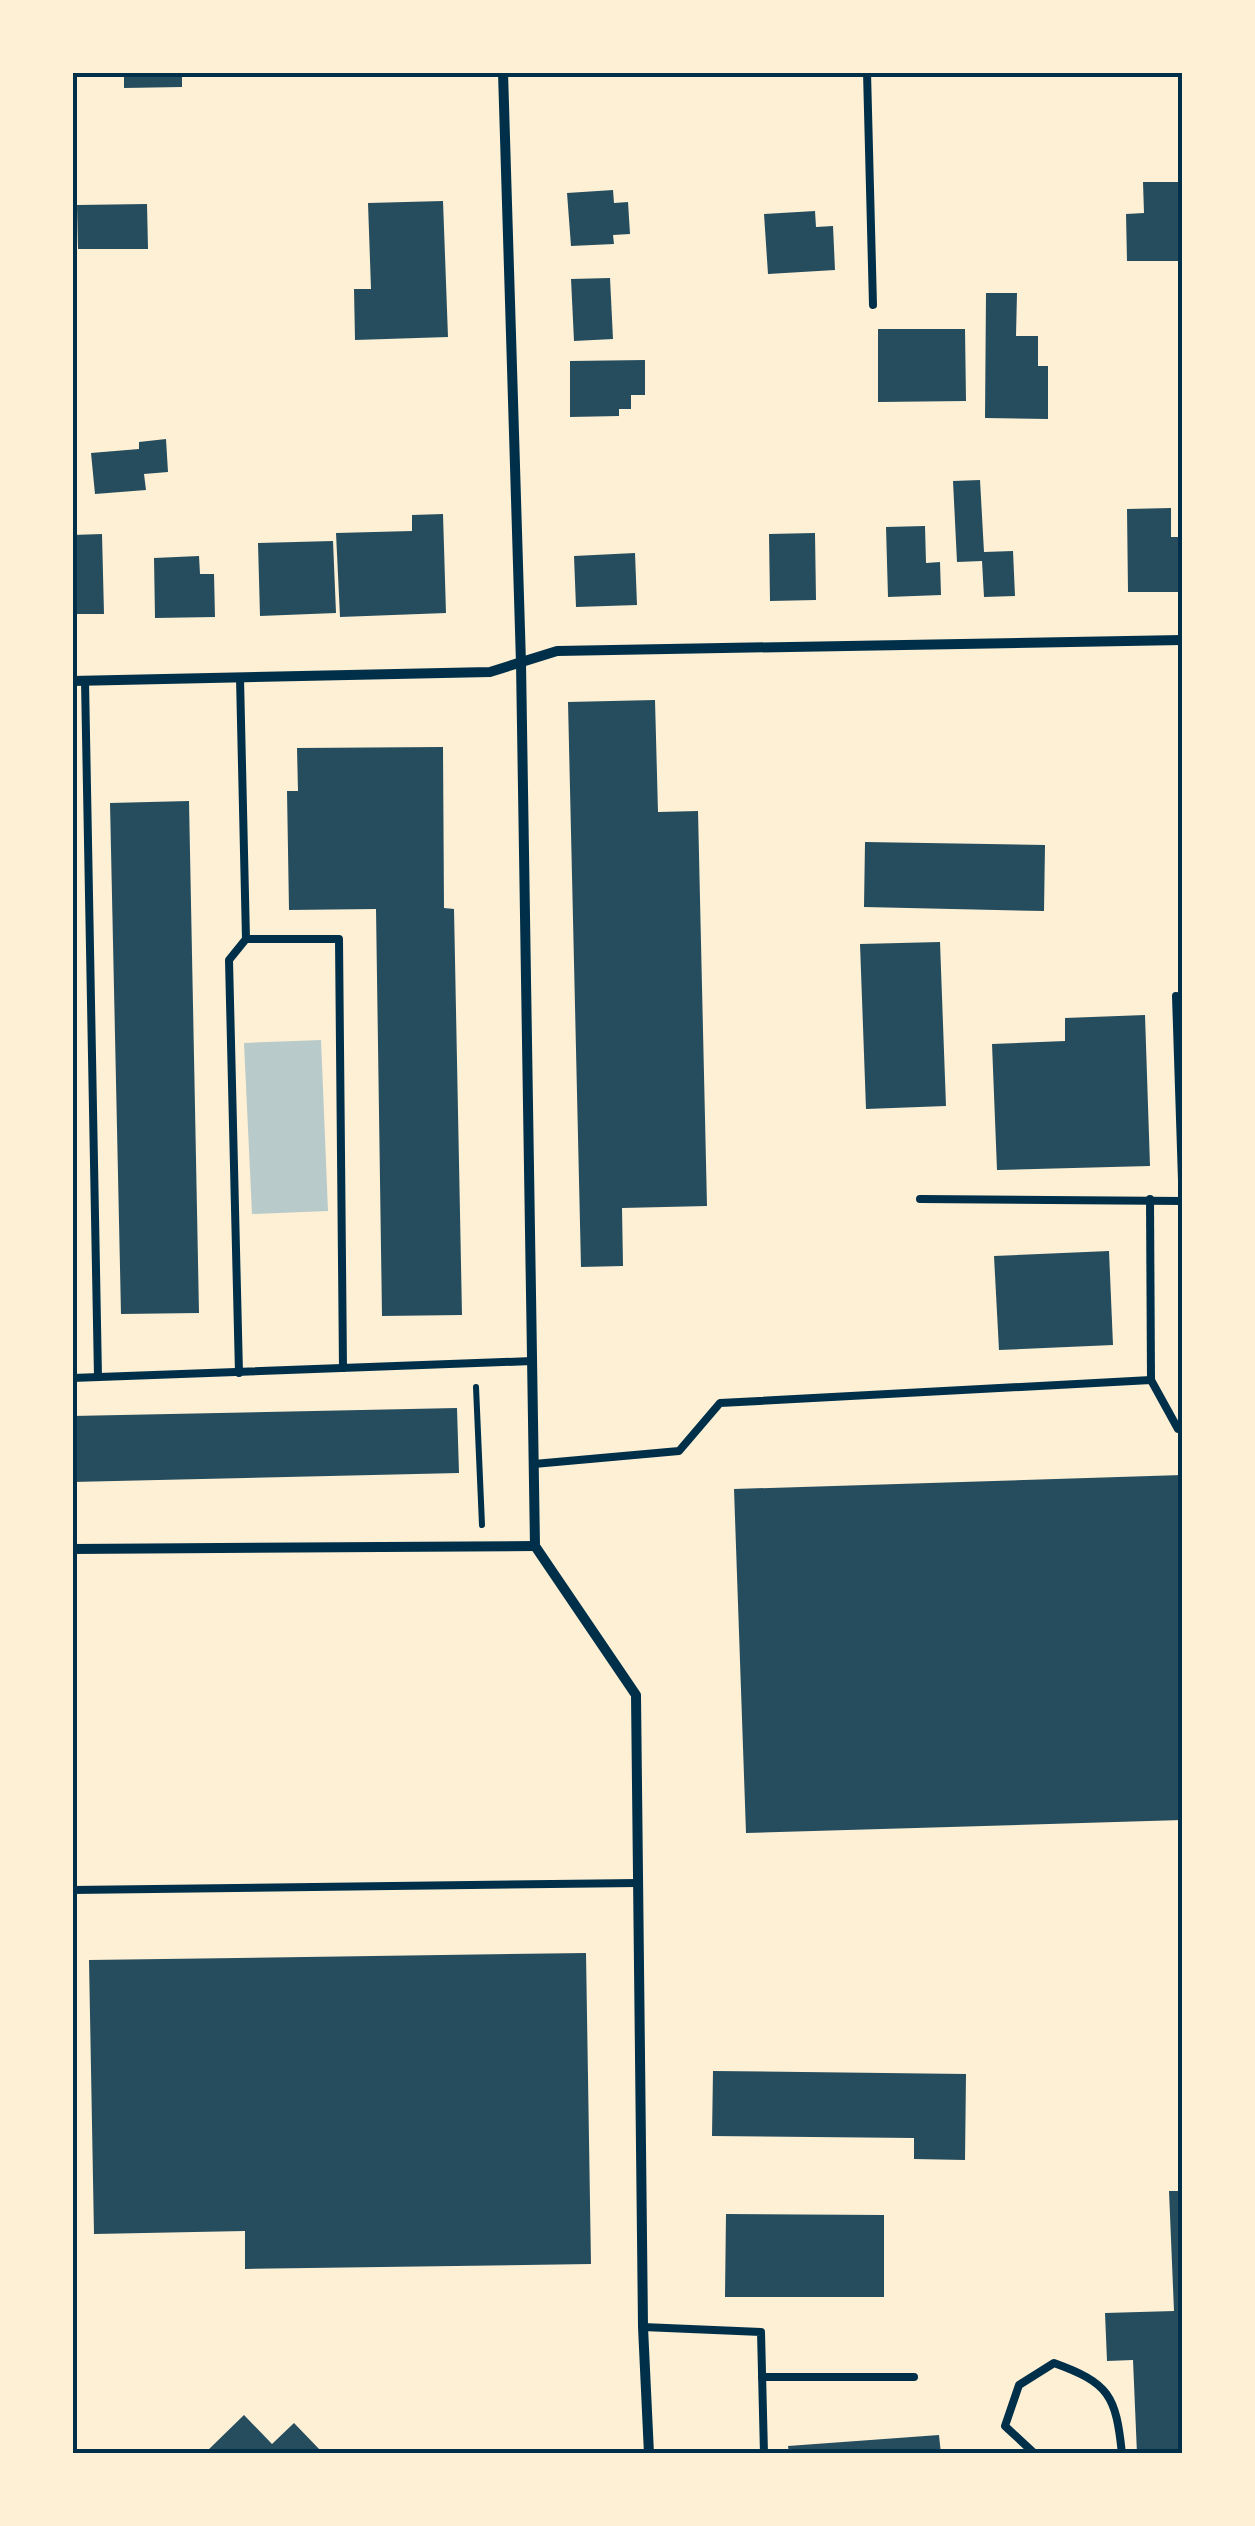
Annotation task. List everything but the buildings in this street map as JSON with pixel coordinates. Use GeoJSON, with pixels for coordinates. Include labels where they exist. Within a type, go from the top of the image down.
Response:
{"type":"FeatureCollection","features":[{"type":"Feature","properties":{"kind":"street"},"geometry":{"type":"LineString","coordinates":[[502,72],[521,662],[535,1546],[636,1695],[642,2328],[649,2454]]}},
{"type":"Feature","properties":{"kind":"street"},"geometry":{"type":"LineString","coordinates":[[79,681],[490,672],[557,650],[1182,640]]}},
{"type":"Feature","properties":{"kind":"street"},"geometry":{"type":"LineString","coordinates":[[72,1549],[535,1546]]}},
{"type":"Feature","properties":{"kind":"lane"},"geometry":{"type":"LineString","coordinates":[[867,72],[873,305]]}},
{"type":"Feature","properties":{"kind":"lane"},"geometry":{"type":"LineString","coordinates":[[239,1372],[229,960],[246,939],[240,678]]}},
{"type":"Feature","properties":{"kind":"lane"},"geometry":{"type":"LineString","coordinates":[[79,681],[98,1377]]}},
{"type":"Feature","properties":{"kind":"lane"},"geometry":{"type":"LineString","coordinates":[[246,939],[339,939],[343,1368]]}},
{"type":"Feature","properties":{"kind":"lane"},"geometry":{"type":"LineString","coordinates":[[1176,996],[1182,1180]]}},
{"type":"Feature","properties":{"kind":"lane"},"geometry":{"type":"LineString","coordinates":[[920,1199],[1182,1201]]}},
{"type":"Feature","properties":{"kind":"lane"},"geometry":{"type":"LineString","coordinates":[[1150,1200],[1151,1380],[1178,1429],[1182,1429]]}},
{"type":"Feature","properties":{"kind":"lane"},"geometry":{"type":"LineString","coordinates":[[72,1378],[532,1361]]}},
{"type":"Feature","properties":{"kind":"lane"},"geometry":{"type":"LineString","coordinates":[[534,1464],[679,1451],[720,1402],[1151,1380]]}},
{"type":"Feature","properties":{"kind":"lane"},"geometry":{"type":"LineString","coordinates":[[72,1890],[638,1882]]}},
{"type":"Feature","properties":{"kind":"lane"},"geometry":{"type":"LineString","coordinates":[[642,2328],[762,2332],[764,2454]]}},
{"type":"Feature","properties":{"kind":"lane"},"geometry":{"type":"LineString","coordinates":[[1034,2454],[1005,2426],[1019,2385],[1054,2363],[1096,2378],[1118,2415],[1122,2454]]}},
{"type":"Feature","properties":{"kind":"lane"},"geometry":{"type":"LineString","coordinates":[[762,2376],[914,2376]]}},
{"type":"Feature","properties":{"kind":"path"},"geometry":{"type":"LineString","coordinates":[[475,1363],[483,1546]]}},
{"type":"Feature","properties":{"kind":"shaded area"},"geometry":{"type":"Polygon","coordinates":[[[321,1040],[328,1211],[252,1214],[244,1043],[321,1040]]]}}]}
